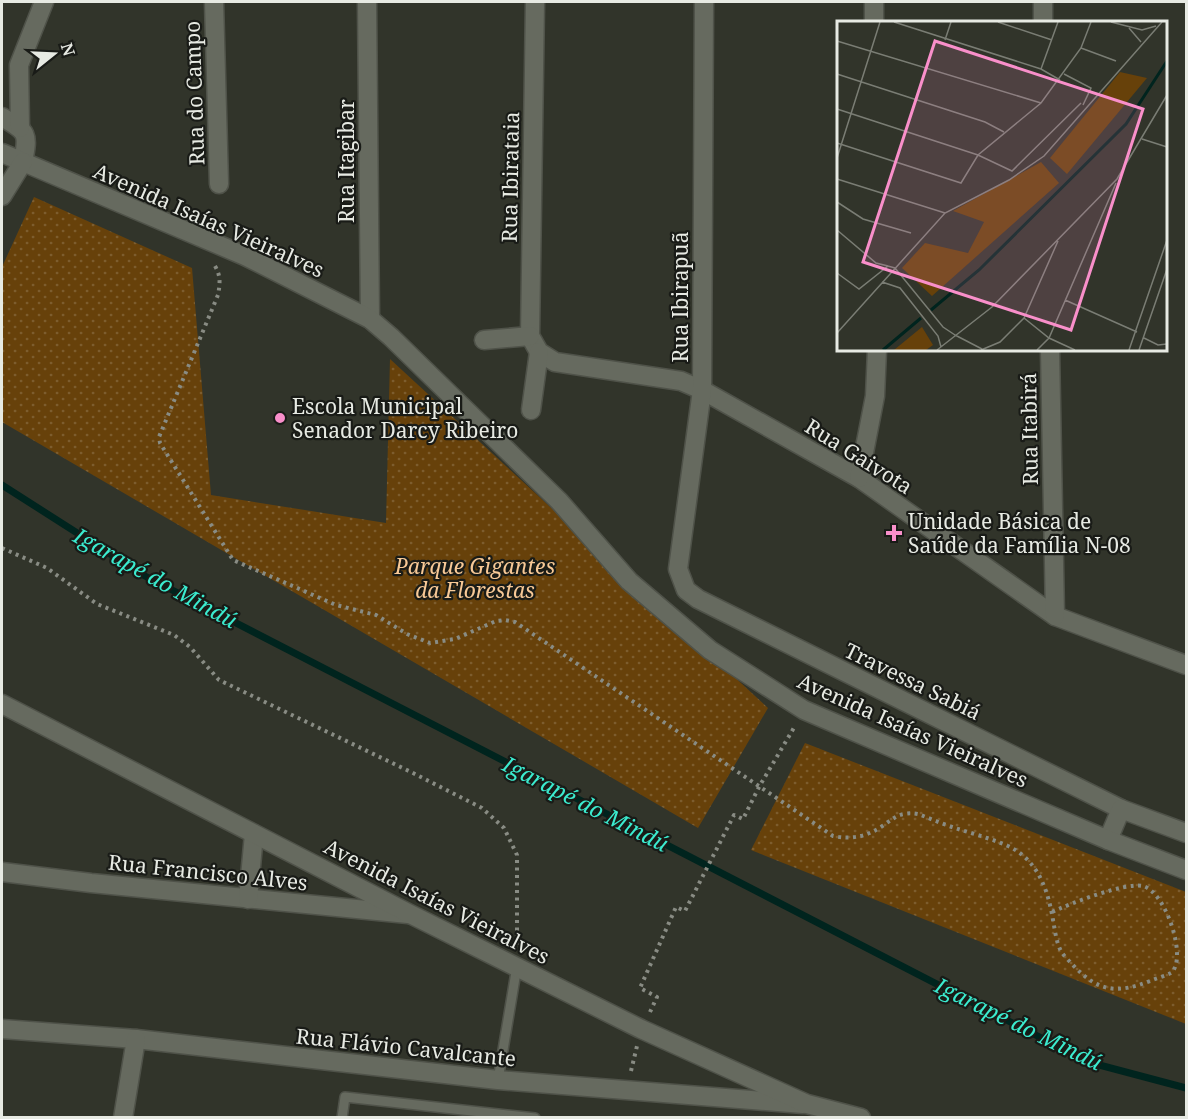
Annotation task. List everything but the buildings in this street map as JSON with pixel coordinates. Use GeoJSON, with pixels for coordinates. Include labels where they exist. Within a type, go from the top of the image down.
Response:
{"type":"FeatureCollection","features":[{"type":"Feature","properties":{"kind":"street"},"geometry":{"type":"LineString","coordinates":[[2,196],[23,162],[27,142],[20,128],[19,65],[44,2]]}},
{"type":"Feature","properties":{"kind":"street","name":"Rua do Campo"},"geometry":{"type":"LineString","coordinates":[[214,2],[219,184]]}},
{"type":"Feature","properties":{"kind":"street","name":"Rua Itagibar"},"geometry":{"type":"LineString","coordinates":[[367,2],[370,320]]}},
{"type":"Feature","properties":{"kind":"street","name":"Rua Ibirataia"},"geometry":{"type":"LineString","coordinates":[[531,410],[535,344],[535,2]]}},
{"type":"Feature","properties":{"kind":"street","name":"Rua Ibirapuã"},"geometry":{"type":"LineString","coordinates":[[686,590],[678,569],[702,390],[704,2]]}},
{"type":"Feature","properties":{"kind":"street"},"geometry":{"type":"LineString","coordinates":[[874,2],[874,21]]}},
{"type":"Feature","properties":{"kind":"street"},"geometry":{"type":"LineString","coordinates":[[1043,2],[1043,21]]}},
{"type":"Feature","properties":{"kind":"street"},"geometry":{"type":"LineString","coordinates":[[2,117],[20,128]]}},
{"type":"Feature","properties":{"kind":"street","name":"Avenida Isaías Vieiralves"},"geometry":{"type":"LineString","coordinates":[[2,153],[245,255],[370,320],[391,337],[559,501],[629,581],[710,650],[804,710],[1108,840],[1186,870]]}},
{"type":"Feature","properties":{"kind":"street"},"geometry":{"type":"LineString","coordinates":[[484,340],[535,344]]}},
{"type":"Feature","properties":{"kind":"street","name":"Rua Gaivota"},"geometry":{"type":"LineString","coordinates":[[535,344],[555,362],[681,381],[702,390],[859,478],[1055,616],[1186,665]]}},
{"type":"Feature","properties":{"kind":"street"},"geometry":{"type":"LineString","coordinates":[[859,478],[875,396],[877,351]]}},
{"type":"Feature","properties":{"kind":"street","name":"Rua Itabirá"},"geometry":{"type":"LineString","coordinates":[[1050,351],[1055,616]]}},
{"type":"Feature","properties":{"kind":"street","name":"Travessa Sabiá"},"geometry":{"type":"LineString","coordinates":[[686,590],[698,599],[1121,809],[1186,833]]}},
{"type":"Feature","properties":{"kind":"street","name":"Avenida Isaías Vieiralves"},"geometry":{"type":"LineString","coordinates":[[2,704],[410,914],[641,1029],[807,1104],[861,1118]]}},
{"type":"Feature","properties":{"kind":"street"},"geometry":{"type":"LineString","coordinates":[[1108,840],[1121,809]]}},
{"type":"Feature","properties":{"kind":"street"},"geometry":{"type":"LineString","coordinates":[[248,899],[254,834]]}},
{"type":"Feature","properties":{"kind":"street","name":"Rua Francisco Alves"},"geometry":{"type":"LineString","coordinates":[[2,872],[91,883],[410,914]]}},
{"type":"Feature","properties":{"kind":"street","name":"Rua Flávio Cavalcante"},"geometry":{"type":"LineString","coordinates":[[2,1029],[136,1039],[498,1080],[807,1104]]}},
{"type":"Feature","properties":{"kind":"street"},"geometry":{"type":"LineString","coordinates":[[123,1118],[136,1039]]}},
{"type":"Feature","properties":{"kind":"lane"},"geometry":{"type":"LineString","coordinates":[[498,1080],[517,966]]}},
{"type":"Feature","properties":{"kind":"lane"},"geometry":{"type":"LineString","coordinates":[[342,1118],[345,1097],[535,1118]]}},
{"type":"Feature","properties":{"kind":"path"},"geometry":{"type":"LineString","coordinates":[[213,262],[219,273],[218,295],[159,437],[160,443],[233,560],[336,605],[376,615],[407,634],[430,643],[455,639],[496,621],[515,622],[833,837],[860,837],[899,815],[916,813],[1010,847],[1032,865],[1042,879],[1061,951],[1082,974],[1099,986],[1112,990],[1133,987],[1174,972],[1179,966],[1181,956],[1178,931],[1173,916],[1151,890],[1144,886],[1133,885],[1074,902],[1052,912]]}},
{"type":"Feature","properties":{"kind":"path"},"geometry":{"type":"LineString","coordinates":[[2,548],[47,568],[97,604],[174,635],[190,647],[219,680],[482,808],[504,828],[517,855],[517,966]]}},
{"type":"Feature","properties":{"kind":"path"},"geometry":{"type":"LineString","coordinates":[[626,1089],[641,1029],[657,997],[640,988],[676,907],[685,911],[734,815],[742,819],[804,710]]}},
{"type":"Feature","properties":{"kind":"green space","name":"Parque Gigantes da Florestas"},"geometry":{"type":"Polygon","coordinates":[[[34,197],[192,268],[211,495],[386,523],[390,359],[768,708],[698,828],[2,422],[2,267],[34,197]]]}},
{"type":"Feature","properties":{"kind":"green space"},"geometry":{"type":"Polygon","coordinates":[[[805,743],[1186,892],[1186,1024],[751,850],[805,743]]]}},
{"type":"Feature","properties":{"kind":"waterway","name":"Igarapé do Mindú"},"geometry":{"type":"LineString","coordinates":[[2,485],[143,575],[1088,1062],[1186,1088]]}},
{"type":"Feature","properties":{"kind":"place","name":"Escola Municipal Senador Darcy Ribeiro"},"geometry":{"type":"Point","coordinates":[280,418]}},
{"type":"Feature","properties":{"kind":"place","name":"Unidade Básica de Saúde da Família N-08"},"geometry":{"type":"Point","coordinates":[894,533]}}]}
